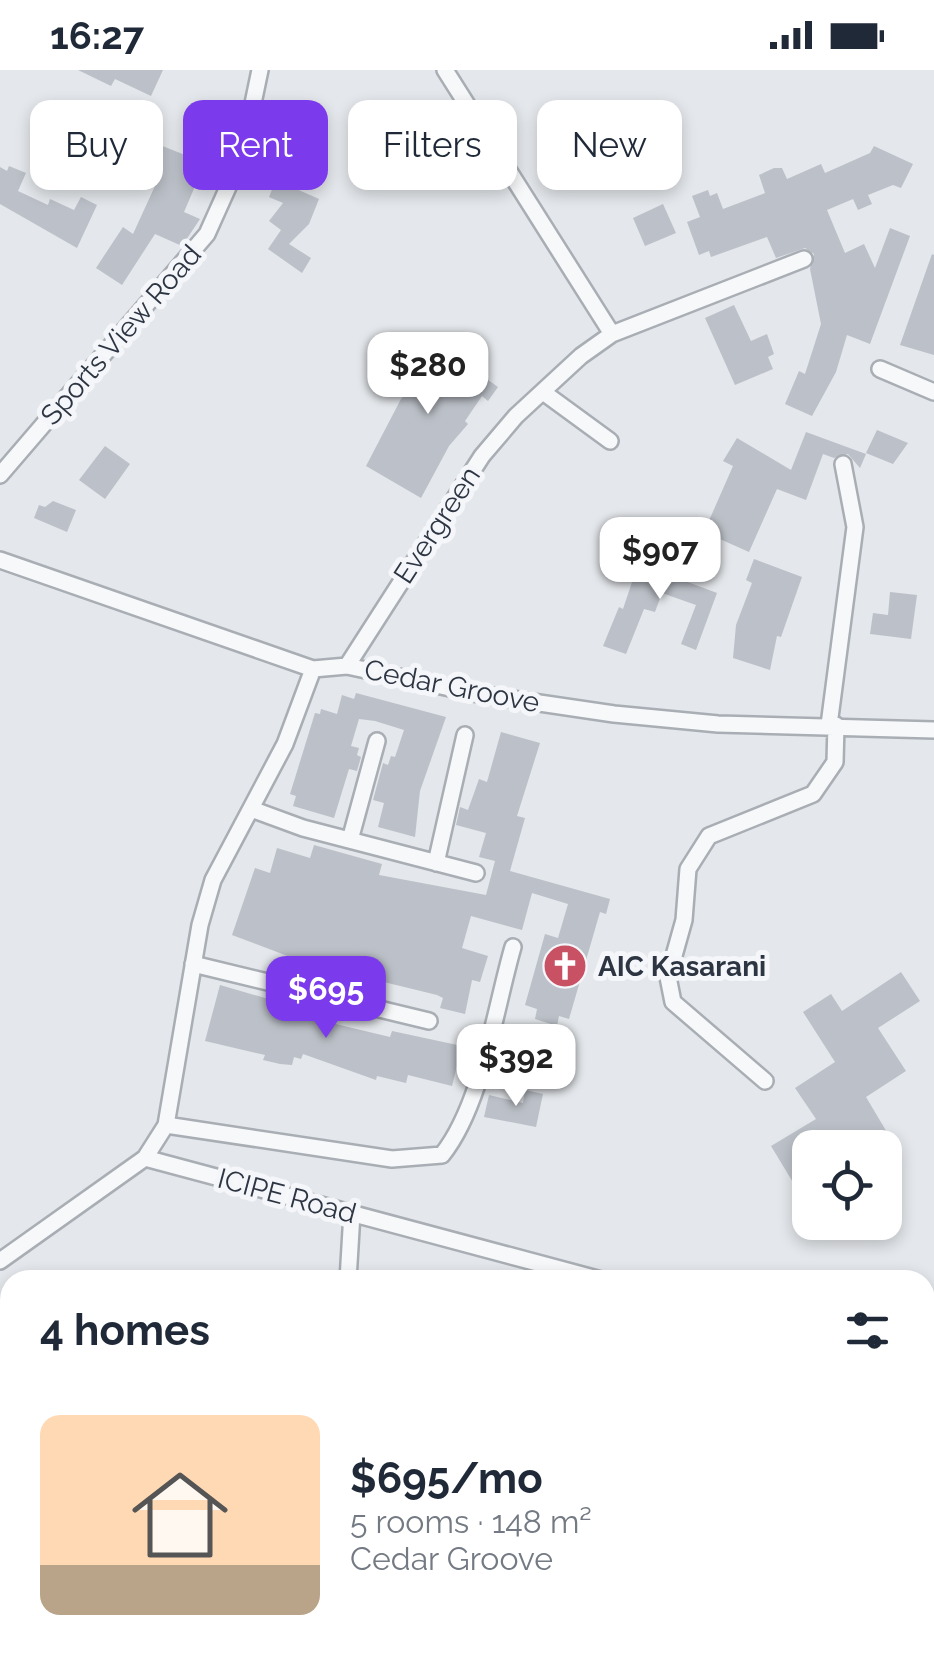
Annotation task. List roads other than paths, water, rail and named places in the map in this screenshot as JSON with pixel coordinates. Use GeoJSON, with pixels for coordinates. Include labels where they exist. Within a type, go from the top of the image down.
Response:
{"type":"FeatureCollection","features":[{"type":"Feature","properties":{"kind":"street","name":"Sports View Road"},"geometry":{"type":"LineString","coordinates":[[0,475],[207,234],[242,156],[260,70]]}},
{"type":"Feature","properties":{"kind":"street"},"geometry":{"type":"LineString","coordinates":[[445,70],[612,334]]}},
{"type":"Feature","properties":{"kind":"street","name":"Evergreen"},"geometry":{"type":"LineString","coordinates":[[347,666],[482,456],[543,392],[612,334],[804,259]]}},
{"type":"Feature","properties":{"kind":"street"},"geometry":{"type":"LineString","coordinates":[[880,369],[934,392]]}},
{"type":"Feature","properties":{"kind":"street"},"geometry":{"type":"LineString","coordinates":[[543,392],[610,441]]}},
{"type":"Feature","properties":{"kind":"street"},"geometry":{"type":"LineString","coordinates":[[765,1081],[673,1002],[668,977],[684,920],[688,869],[709,836],[813,794],[835,762],[832,725],[855,527],[843,464]]}},
{"type":"Feature","properties":{"kind":"street"},"geometry":{"type":"LineString","coordinates":[[0,560],[64,586],[313,669],[285,744],[213,880],[166,1124],[145,1158],[0,1261]]}},
{"type":"Feature","properties":{"kind":"street","name":"Cedar Groove"},"geometry":{"type":"LineString","coordinates":[[313,669],[347,666],[478,694],[614,714],[718,724],[934,730]]}},
{"type":"Feature","properties":{"kind":"street"},"geometry":{"type":"LineString","coordinates":[[436,863],[466,735]]}},
{"type":"Feature","properties":{"kind":"street"},"geometry":{"type":"LineString","coordinates":[[350,840],[377,741]]}},
{"type":"Feature","properties":{"kind":"street"},"geometry":{"type":"LineString","coordinates":[[250,809],[476,873]]}},
{"type":"Feature","properties":{"kind":"street"},"geometry":{"type":"LineString","coordinates":[[166,1124],[392,1159],[442,1154],[460,1129],[513,946]]}},
{"type":"Feature","properties":{"kind":"street"},"geometry":{"type":"LineString","coordinates":[[194,964],[429,1021]]}},
{"type":"Feature","properties":{"kind":"street","name":"ICIPE Road"},"geometry":{"type":"LineString","coordinates":[[145,1158],[564,1270]]}},
{"type":"Feature","properties":{"kind":"street"},"geometry":{"type":"LineString","coordinates":[[349,1270],[352,1212]]}},
{"type":"Feature","properties":{"kind":"place","name":"AIC Kasarani"},"geometry":{"type":"Point","coordinates":[565,966]}}]}
